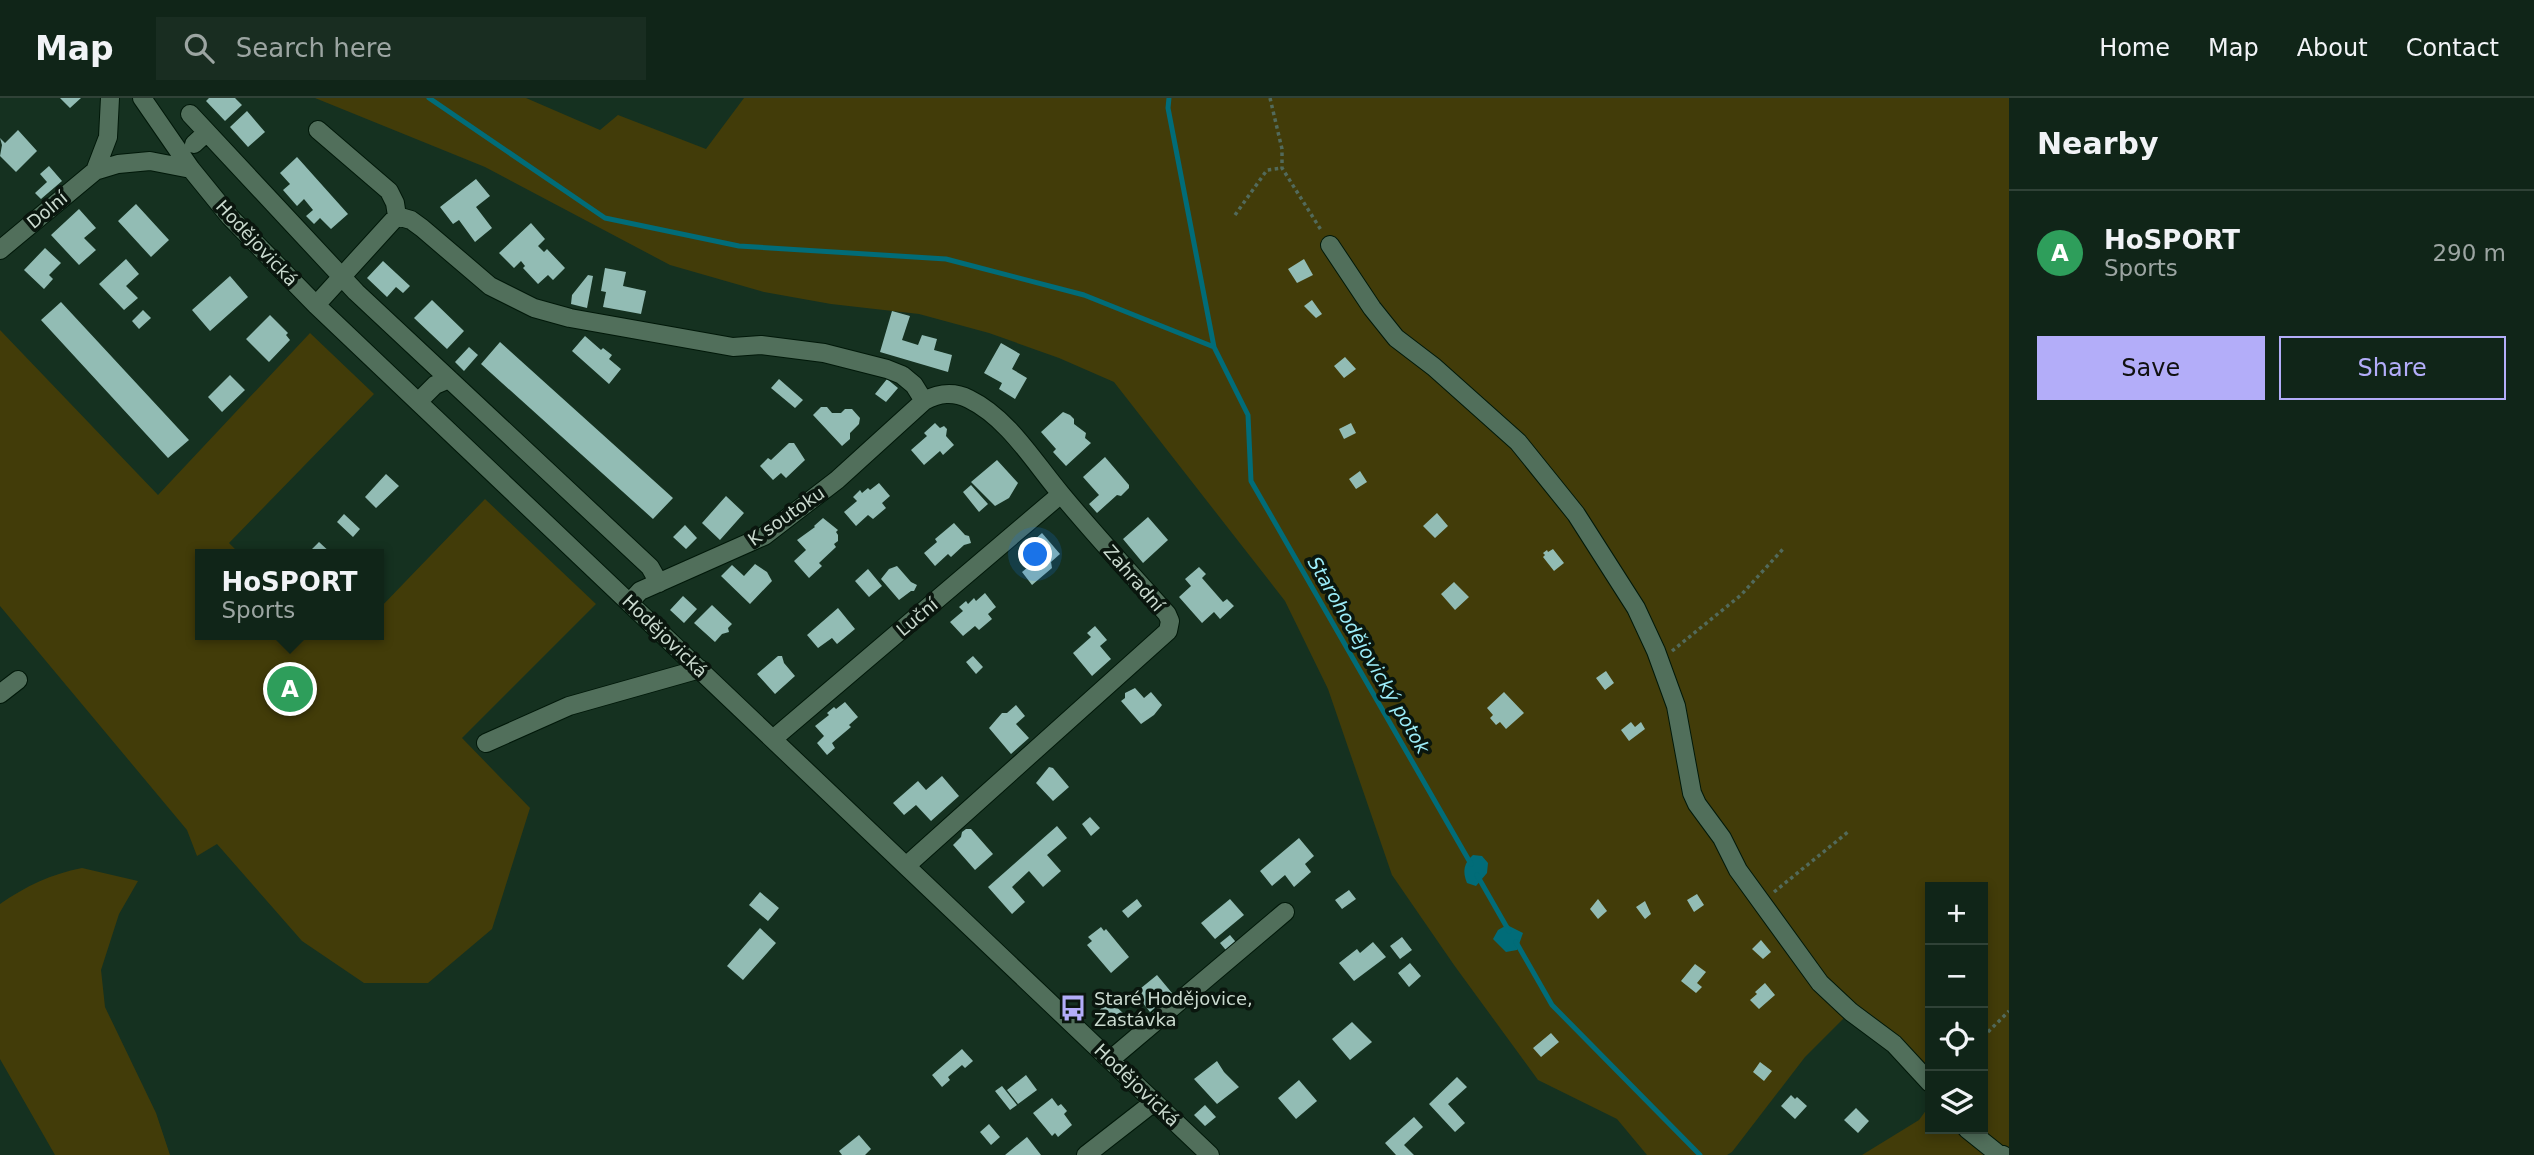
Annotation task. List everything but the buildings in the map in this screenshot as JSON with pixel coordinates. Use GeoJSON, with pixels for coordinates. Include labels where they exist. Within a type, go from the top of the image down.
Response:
{"type":"FeatureCollection","features":[{"type":"Feature","properties":{"kind":"street","name":"Dolní"},"geometry":{"type":"LineString","coordinates":[[95,171],[108,137],[110,98]]}},
{"type":"Feature","properties":{"kind":"street","name":"Hodějovická"},"geometry":{"type":"LineString","coordinates":[[142,98],[191,169],[229,216],[316,305],[1210,1155]]}},
{"type":"Feature","properties":{"kind":"street"},"geometry":{"type":"LineString","coordinates":[[190,114],[200,138],[343,276],[356,292],[650,566],[659,583]]}},
{"type":"Feature","properties":{"kind":"street"},"geometry":{"type":"LineString","coordinates":[[318,130],[389,191],[397,216]]}},
{"type":"Feature","properties":{"kind":"street","name":"Dolní"},"geometry":{"type":"LineString","coordinates":[[0,250],[95,171],[118,164],[150,161],[191,169]]}},
{"type":"Feature","properties":{"kind":"street"},"geometry":{"type":"LineString","coordinates":[[316,305],[397,216]]}},
{"type":"Feature","properties":{"kind":"street"},"geometry":{"type":"LineString","coordinates":[[397,216],[411,220],[422,228],[490,286],[534,308],[570,318],[733,347],[771,346],[836,356],[902,375],[914,386],[923,401]]}},
{"type":"Feature","properties":{"kind":"street"},"geometry":{"type":"LineString","coordinates":[[1330,245],[1372,308],[1396,338],[1518,442],[1576,514],[1636,608],[1659,660],[1676,706],[1692,793],[1697,804],[1723,838],[1738,870],[1820,982],[1850,1012],[1894,1044],[1925,1078]]}},
{"type":"Feature","properties":{"kind":"street"},"geometry":{"type":"LineString","coordinates":[[418,402],[435,385],[449,380]]}},
{"type":"Feature","properties":{"kind":"street","name":"Zahradní"},"geometry":{"type":"LineString","coordinates":[[906,866],[1168,631],[1170,621],[1167,614],[999,421],[972,400],[949,393],[935,395],[923,401]]}},
{"type":"Feature","properties":{"kind":"street","name":"K soutoku"},"geometry":{"type":"LineString","coordinates":[[630,602],[640,591],[723,556],[773,529],[837,480],[923,401]]}},
{"type":"Feature","properties":{"kind":"street","name":"Luční"},"geometry":{"type":"LineString","coordinates":[[773,739],[1061,494]]}},
{"type":"Feature","properties":{"kind":"street"},"geometry":{"type":"LineString","coordinates":[[486,743],[569,706],[700,669]]}},
{"type":"Feature","properties":{"kind":"street"},"geometry":{"type":"LineString","coordinates":[[0,694],[18,680]]}},
{"type":"Feature","properties":{"kind":"street"},"geometry":{"type":"LineString","coordinates":[[1110,1060],[1285,912]]}},
{"type":"Feature","properties":{"kind":"street"},"geometry":{"type":"LineString","coordinates":[[1086,1155],[1154,1102]]}},
{"type":"Feature","properties":{"kind":"street"},"geometry":{"type":"LineString","coordinates":[[1973,1134],[2003,1155]]}},
{"type":"Feature","properties":{"kind":"path"},"geometry":{"type":"LineString","coordinates":[[1270,98],[1282,149],[1282,169],[1330,245]]}},
{"type":"Feature","properties":{"kind":"path"},"geometry":{"type":"LineString","coordinates":[[1235,215],[1267,170],[1282,169]]}},
{"type":"Feature","properties":{"kind":"path"},"geometry":{"type":"LineString","coordinates":[[1659,660],[1689,639],[1741,595],[1783,550]]}},
{"type":"Feature","properties":{"kind":"path"},"geometry":{"type":"LineString","coordinates":[[1761,902],[1848,832]]}},
{"type":"Feature","properties":{"kind":"path"},"geometry":{"type":"LineString","coordinates":[[1988,1032],[2009,1011]]}},
{"type":"Feature","properties":{"kind":"shaded area"},"geometry":{"type":"Polygon","coordinates":[[[315,98],[526,98],[600,130],[618,115],[706,149],[744,98],[2009,98],[2009,1155],[1862,1155],[1919,1120],[1925,1112],[1925,1134],[1988,1134],[1988,882],[1925,882],[1925,1069],[1857,1005],[1805,1057],[1732,1152],[1727,1155],[1647,1155],[1617,1119],[1538,1080],[1454,965],[1392,875],[1328,689],[1285,601],[1114,382],[1059,358],[989,333],[919,314],[831,304],[764,292],[670,265],[485,167],[315,98]]]}},
{"type":"Feature","properties":{"kind":"shaded area"},"geometry":{"type":"Polygon","coordinates":[[[0,330],[158,495],[310,333],[374,394],[229,543],[235,549],[195,549],[195,640],[384,640],[384,604],[485,499],[596,604],[462,738],[530,808],[492,929],[428,983],[364,983],[302,941],[217,844],[197,856],[187,830],[0,606],[0,330]]]}},
{"type":"Feature","properties":{"kind":"shaded area"},"geometry":{"type":"Polygon","coordinates":[[[82,868],[138,881],[119,914],[101,970],[105,1007],[156,1113],[170,1155],[55,1155],[0,1059],[0,904],[39,882],[82,868]]]}},
{"type":"Feature","properties":{"kind":"water"},"geometry":{"type":"Polygon","coordinates":[[[1473,855],[1482,856],[1488,863],[1487,873],[1476,886],[1467,883],[1464,871],[1473,855]]]}},
{"type":"Feature","properties":{"kind":"water"},"geometry":{"type":"Polygon","coordinates":[[[1507,925],[1523,933],[1517,950],[1506,952],[1493,939],[1498,930],[1507,925]]]}},
{"type":"Feature","properties":{"kind":"waterway"},"geometry":{"type":"LineString","coordinates":[[429,98],[605,218],[739,246],[946,259],[1084,295],[1214,347]]}},
{"type":"Feature","properties":{"kind":"waterway","name":"Starohodějovický potok"},"geometry":{"type":"LineString","coordinates":[[1169,98],[1168,108],[1214,347],[1248,415],[1251,481],[1471,864]]}},
{"type":"Feature","properties":{"kind":"waterway","name":"Starohodějovický potok"},"geometry":{"type":"LineString","coordinates":[[1477,875],[1509,931]]}},
{"type":"Feature","properties":{"kind":"waterway","name":"Starohodějovický potok"},"geometry":{"type":"LineString","coordinates":[[1516,942],[1552,1005],[1700,1155]]}},
{"type":"Feature","properties":{"kind":"place","name":"HoSPORT"},"geometry":{"type":"Point","coordinates":[290,689]}},
{"type":"Feature","properties":{"kind":"place","name":"Staré Hodějovice, Zastávka"},"geometry":{"type":"Point","coordinates":[1073,1008]}}]}
